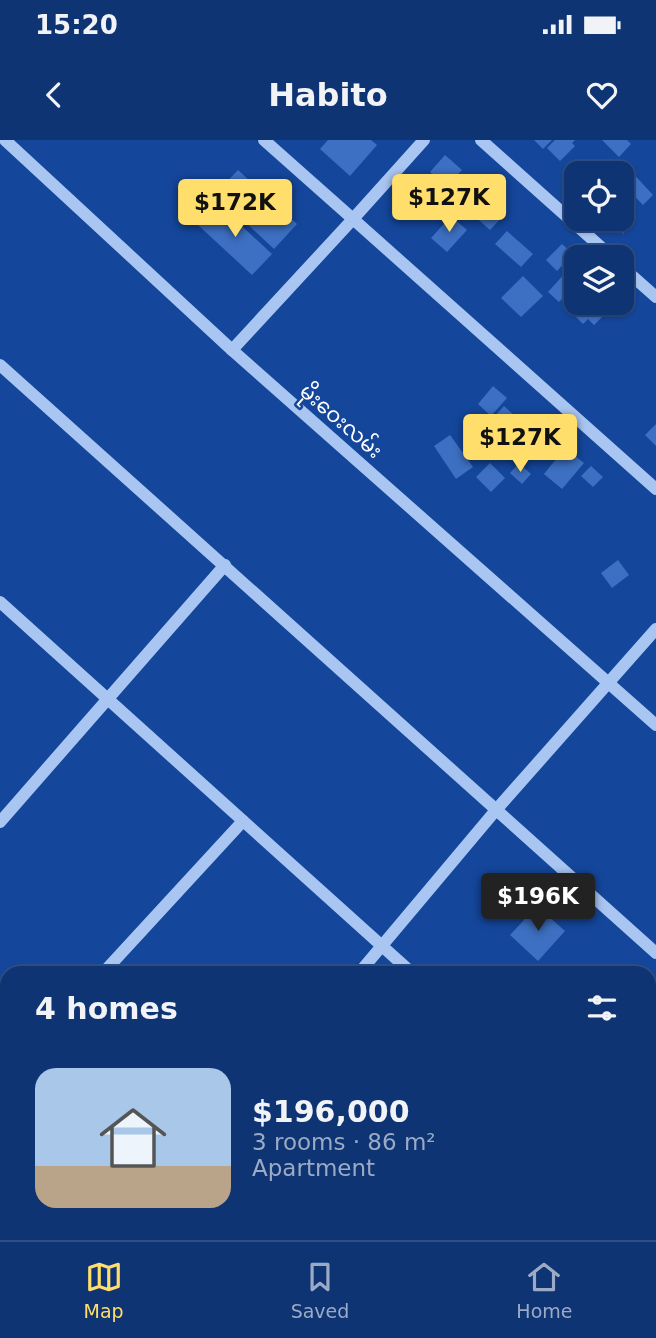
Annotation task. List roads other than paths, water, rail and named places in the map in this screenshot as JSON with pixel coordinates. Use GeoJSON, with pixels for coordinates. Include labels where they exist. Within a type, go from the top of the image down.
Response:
{"type":"FeatureCollection","features":[{"type":"Feature","properties":{"kind":"street","name":"မိုးဝေးလမ်း"},"geometry":{"type":"LineString","coordinates":[[5,140],[232,350],[656,725]]}},
{"type":"Feature","properties":{"kind":"street"},"geometry":{"type":"LineString","coordinates":[[264,140],[656,489]]}},
{"type":"Feature","properties":{"kind":"street"},"geometry":{"type":"LineString","coordinates":[[232,350],[424,140]]}},
{"type":"Feature","properties":{"kind":"street"},"geometry":{"type":"LineString","coordinates":[[481,140],[599,245]]}},
{"type":"Feature","properties":{"kind":"street"},"geometry":{"type":"LineString","coordinates":[[634,278],[656,297]]}},
{"type":"Feature","properties":{"kind":"street"},"geometry":{"type":"LineString","coordinates":[[0,365],[656,953]]}},
{"type":"Feature","properties":{"kind":"street"},"geometry":{"type":"LineString","coordinates":[[0,822],[225,565]]}},
{"type":"Feature","properties":{"kind":"street"},"geometry":{"type":"LineString","coordinates":[[0,602],[404,966]]}},
{"type":"Feature","properties":{"kind":"street"},"geometry":{"type":"LineString","coordinates":[[365,966],[496,810],[656,629]]}},
{"type":"Feature","properties":{"kind":"street"},"geometry":{"type":"LineString","coordinates":[[109,966],[243,821]]}}]}
